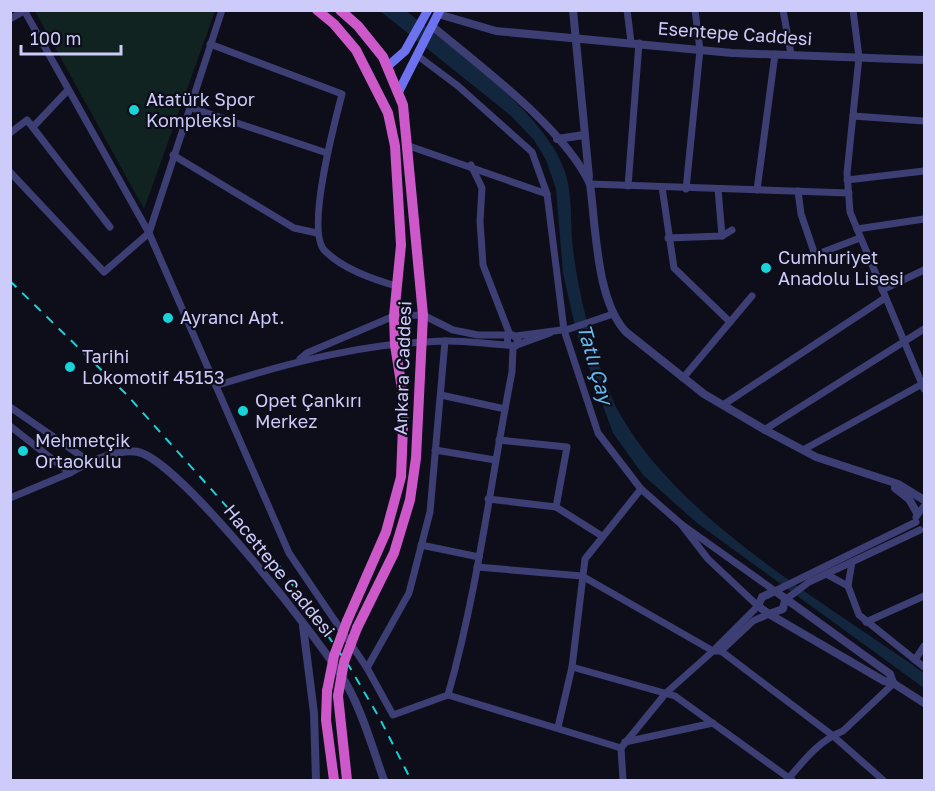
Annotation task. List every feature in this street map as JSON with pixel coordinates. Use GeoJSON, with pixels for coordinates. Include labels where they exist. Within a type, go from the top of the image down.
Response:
{"type":"FeatureCollection","features":[{"type":"Feature","properties":{"kind":"highway"},"geometry":{"type":"LineString","coordinates":[[317,10],[334,24],[360,56],[390,122],[394,146],[401,244],[394,316],[395,345],[404,402],[399,490],[386,532],[334,656],[327,691],[326,720],[334,780]]}},
{"type":"Feature","properties":{"kind":"highway","name":"Ankara Caddesi"},"geometry":{"type":"LineString","coordinates":[[340,10],[371,41],[388,66],[399,91],[409,146],[423,315],[416,458],[410,500],[394,553],[345,656],[338,696],[347,780]]}},
{"type":"Feature","properties":{"kind":"main road"},"geometry":{"type":"LineString","coordinates":[[399,91],[439,12]]}},
{"type":"Feature","properties":{"kind":"main road"},"geometry":{"type":"LineString","coordinates":[[388,66],[402,55],[425,14]]}},
{"type":"Feature","properties":{"kind":"street"},"geometry":{"type":"LineString","coordinates":[[10,172],[104,272],[149,233],[222,10]]}},
{"type":"Feature","properties":{"kind":"street"},"geometry":{"type":"LineString","coordinates":[[573,10],[590,184],[603,281],[613,314],[626,332],[683,378],[764,430],[816,457],[898,484],[924,500]]}},
{"type":"Feature","properties":{"kind":"street"},"geometry":{"type":"LineString","coordinates":[[627,10],[635,43],[628,186]]}},
{"type":"Feature","properties":{"kind":"street"},"geometry":{"type":"LineString","coordinates":[[686,189],[700,50],[695,10]]}},
{"type":"Feature","properties":{"kind":"street"},"geometry":{"type":"LineString","coordinates":[[783,10],[791,54]]}},
{"type":"Feature","properties":{"kind":"street"},"geometry":{"type":"LineString","coordinates":[[803,450],[924,385],[850,212],[847,180],[859,57],[853,10]]}},
{"type":"Feature","properties":{"kind":"street"},"geometry":{"type":"LineString","coordinates":[[10,18],[24,11],[149,233],[218,386],[289,553],[367,668],[393,715],[448,695],[623,745],[712,723]]}},
{"type":"Feature","properties":{"kind":"street","name":"Esentepe Caddesi"},"geometry":{"type":"LineString","coordinates":[[439,12],[496,31],[700,50],[924,60]]}},
{"type":"Feature","properties":{"kind":"street"},"geometry":{"type":"LineString","coordinates":[[432,27],[528,108],[580,167],[590,184]]}},
{"type":"Feature","properties":{"kind":"street"},"geometry":{"type":"LineString","coordinates":[[210,44],[342,94],[327,153],[317,233],[324,250],[370,279],[396,286]]}},
{"type":"Feature","properties":{"kind":"street"},"geometry":{"type":"LineString","coordinates":[[419,53],[532,152],[547,194],[563,330],[598,433],[641,489],[681,524],[778,590],[890,674],[894,683]]}},
{"type":"Feature","properties":{"kind":"street"},"geometry":{"type":"LineString","coordinates":[[757,190],[775,54]]}},
{"type":"Feature","properties":{"kind":"street"},"geometry":{"type":"LineString","coordinates":[[33,128],[68,90]]}},
{"type":"Feature","properties":{"kind":"street"},"geometry":{"type":"LineString","coordinates":[[189,107],[327,153]]}},
{"type":"Feature","properties":{"kind":"street"},"geometry":{"type":"LineString","coordinates":[[853,116],[924,122]]}},
{"type":"Feature","properties":{"kind":"street"},"geometry":{"type":"LineString","coordinates":[[10,133],[27,120],[110,227]]}},
{"type":"Feature","properties":{"kind":"street"},"geometry":{"type":"LineString","coordinates":[[557,139],[584,135]]}},
{"type":"Feature","properties":{"kind":"street"},"geometry":{"type":"LineString","coordinates":[[409,146],[471,165],[547,194]]}},
{"type":"Feature","properties":{"kind":"street"},"geometry":{"type":"LineString","coordinates":[[173,155],[294,228],[317,233]]}},
{"type":"Feature","properties":{"kind":"street"},"geometry":{"type":"LineString","coordinates":[[448,695],[461,648],[512,372],[511,336],[483,265],[480,221],[482,188],[471,165]]}},
{"type":"Feature","properties":{"kind":"street"},"geometry":{"type":"LineString","coordinates":[[847,180],[924,171]]}},
{"type":"Feature","properties":{"kind":"street"},"geometry":{"type":"LineString","coordinates":[[590,184],[849,193]]}},
{"type":"Feature","properties":{"kind":"street"},"geometry":{"type":"LineString","coordinates":[[662,187],[672,263],[677,273],[730,322]]}},
{"type":"Feature","properties":{"kind":"street"},"geometry":{"type":"LineString","coordinates":[[718,189],[722,236]]}},
{"type":"Feature","properties":{"kind":"street"},"geometry":{"type":"LineString","coordinates":[[798,191],[801,214],[815,255],[860,238]]}},
{"type":"Feature","properties":{"kind":"street"},"geometry":{"type":"LineString","coordinates":[[857,229],[924,219]]}},
{"type":"Feature","properties":{"kind":"street"},"geometry":{"type":"LineString","coordinates":[[668,238],[722,236],[732,230]]}},
{"type":"Feature","properties":{"kind":"street"},"geometry":{"type":"LineString","coordinates":[[882,290],[924,270]]}},
{"type":"Feature","properties":{"kind":"street"},"geometry":{"type":"LineString","coordinates":[[683,378],[752,296]]}},
{"type":"Feature","properties":{"kind":"street"},"geometry":{"type":"LineString","coordinates":[[723,405],[885,298]]}},
{"type":"Feature","properties":{"kind":"street"},"geometry":{"type":"LineString","coordinates":[[218,386],[298,360],[395,345],[445,341],[512,346],[613,314]]}},
{"type":"Feature","properties":{"kind":"street"},"geometry":{"type":"LineString","coordinates":[[298,360],[307,353],[394,316],[423,315],[453,330],[478,335],[511,336],[563,330]]}},
{"type":"Feature","properties":{"kind":"street"},"geometry":{"type":"LineString","coordinates":[[764,430],[903,340],[924,329]]}},
{"type":"Feature","properties":{"kind":"street"},"geometry":{"type":"LineString","coordinates":[[511,336],[512,346]]}},
{"type":"Feature","properties":{"kind":"street"},"geometry":{"type":"LineString","coordinates":[[367,668],[409,593],[430,512],[445,341]]}},
{"type":"Feature","properties":{"kind":"street"},"geometry":{"type":"LineString","coordinates":[[441,395],[505,409]]}},
{"type":"Feature","properties":{"kind":"street"},"geometry":{"type":"LineString","coordinates":[[10,407],[90,462],[70,473],[10,498]]}},
{"type":"Feature","properties":{"kind":"street"},"geometry":{"type":"LineString","coordinates":[[10,426],[70,473]]}},
{"type":"Feature","properties":{"kind":"street"},"geometry":{"type":"LineString","coordinates":[[499,440],[567,447],[556,507]]}},
{"type":"Feature","properties":{"kind":"street"},"geometry":{"type":"LineString","coordinates":[[435,450],[495,460]]}},
{"type":"Feature","properties":{"kind":"street","name":"Hacettepe Caddesi"},"geometry":{"type":"LineString","coordinates":[[90,462],[115,453],[131,452],[150,456],[200,500],[302,622],[347,685],[384,780]]}},
{"type":"Feature","properties":{"kind":"street"},"geometry":{"type":"LineString","coordinates":[[623,780],[623,745],[666,693],[753,621],[783,609],[787,598],[805,585],[922,532],[904,494],[866,472]]}},
{"type":"Feature","properties":{"kind":"street"},"geometry":{"type":"LineString","coordinates":[[558,727],[572,667],[585,559],[641,489]]}},
{"type":"Feature","properties":{"kind":"street"},"geometry":{"type":"LineString","coordinates":[[488,499],[556,507],[602,536]]}},
{"type":"Feature","properties":{"kind":"street"},"geometry":{"type":"LineString","coordinates":[[717,651],[758,606],[762,597],[916,518],[924,506]]}},
{"type":"Feature","properties":{"kind":"street"},"geometry":{"type":"LineString","coordinates":[[681,524],[708,559],[758,606],[884,681],[894,683],[924,703]]}},
{"type":"Feature","properties":{"kind":"street"},"geometry":{"type":"LineString","coordinates":[[421,545],[479,557]]}},
{"type":"Feature","properties":{"kind":"street"},"geometry":{"type":"LineString","coordinates":[[852,562],[848,586],[859,615],[924,667]]}},
{"type":"Feature","properties":{"kind":"street"},"geometry":{"type":"LineString","coordinates":[[477,567],[582,576],[717,651],[832,735],[884,780]]}},
{"type":"Feature","properties":{"kind":"street"},"geometry":{"type":"LineString","coordinates":[[826,574],[848,586]]}},
{"type":"Feature","properties":{"kind":"street"},"geometry":{"type":"LineString","coordinates":[[866,622],[924,596]]}},
{"type":"Feature","properties":{"kind":"street"},"geometry":{"type":"LineString","coordinates":[[302,622],[314,719],[316,780]]}},
{"type":"Feature","properties":{"kind":"street"},"geometry":{"type":"LineString","coordinates":[[915,660],[924,646]]}},
{"type":"Feature","properties":{"kind":"street"},"geometry":{"type":"LineString","coordinates":[[572,667],[675,696],[790,779],[832,735],[843,731],[894,683]]}},
{"type":"Feature","properties":{"kind":"green space","name":"Atatürk Spor Kompleksi"},"geometry":{"type":"Polygon","coordinates":[[[35,11],[215,11],[144,209],[35,11]]]}},
{"type":"Feature","properties":{"kind":"water","name":"Tatlı Çay"},"geometry":{"type":"Polygon","coordinates":[[[380,11],[406,11],[448,43],[518,104],[553,148],[567,178],[576,267],[584,311],[597,357],[620,414],[646,453],[716,524],[757,557],[924,673],[924,688],[697,523],[643,475],[613,433],[577,335],[563,273],[556,189],[546,160],[534,140],[510,115],[380,11]]]}},
{"type":"Feature","properties":{"kind":"railway"},"geometry":{"type":"LineString","coordinates":[[10,281],[127,395],[278,564],[349,666],[380,719],[411,780]]}},
{"type":"Feature","properties":{"kind":"place","name":"Atatürk Spor Kompleksi"},"geometry":{"type":"Point","coordinates":[134,110]}},
{"type":"Feature","properties":{"kind":"place","name":"Cumhuriyet Anadolu Lisesi"},"geometry":{"type":"Point","coordinates":[766,268]}},
{"type":"Feature","properties":{"kind":"place","name":"Ayrancı Apt."},"geometry":{"type":"Point","coordinates":[168,318]}},
{"type":"Feature","properties":{"kind":"place","name":"Tarihi Lokomotif 45153"},"geometry":{"type":"Point","coordinates":[70,367]}},
{"type":"Feature","properties":{"kind":"place","name":"Opet Çankırı Merkez"},"geometry":{"type":"Point","coordinates":[243,411]}},
{"type":"Feature","properties":{"kind":"place","name":"Mehmetçik Ortaokulu"},"geometry":{"type":"Point","coordinates":[23,451]}}]}
